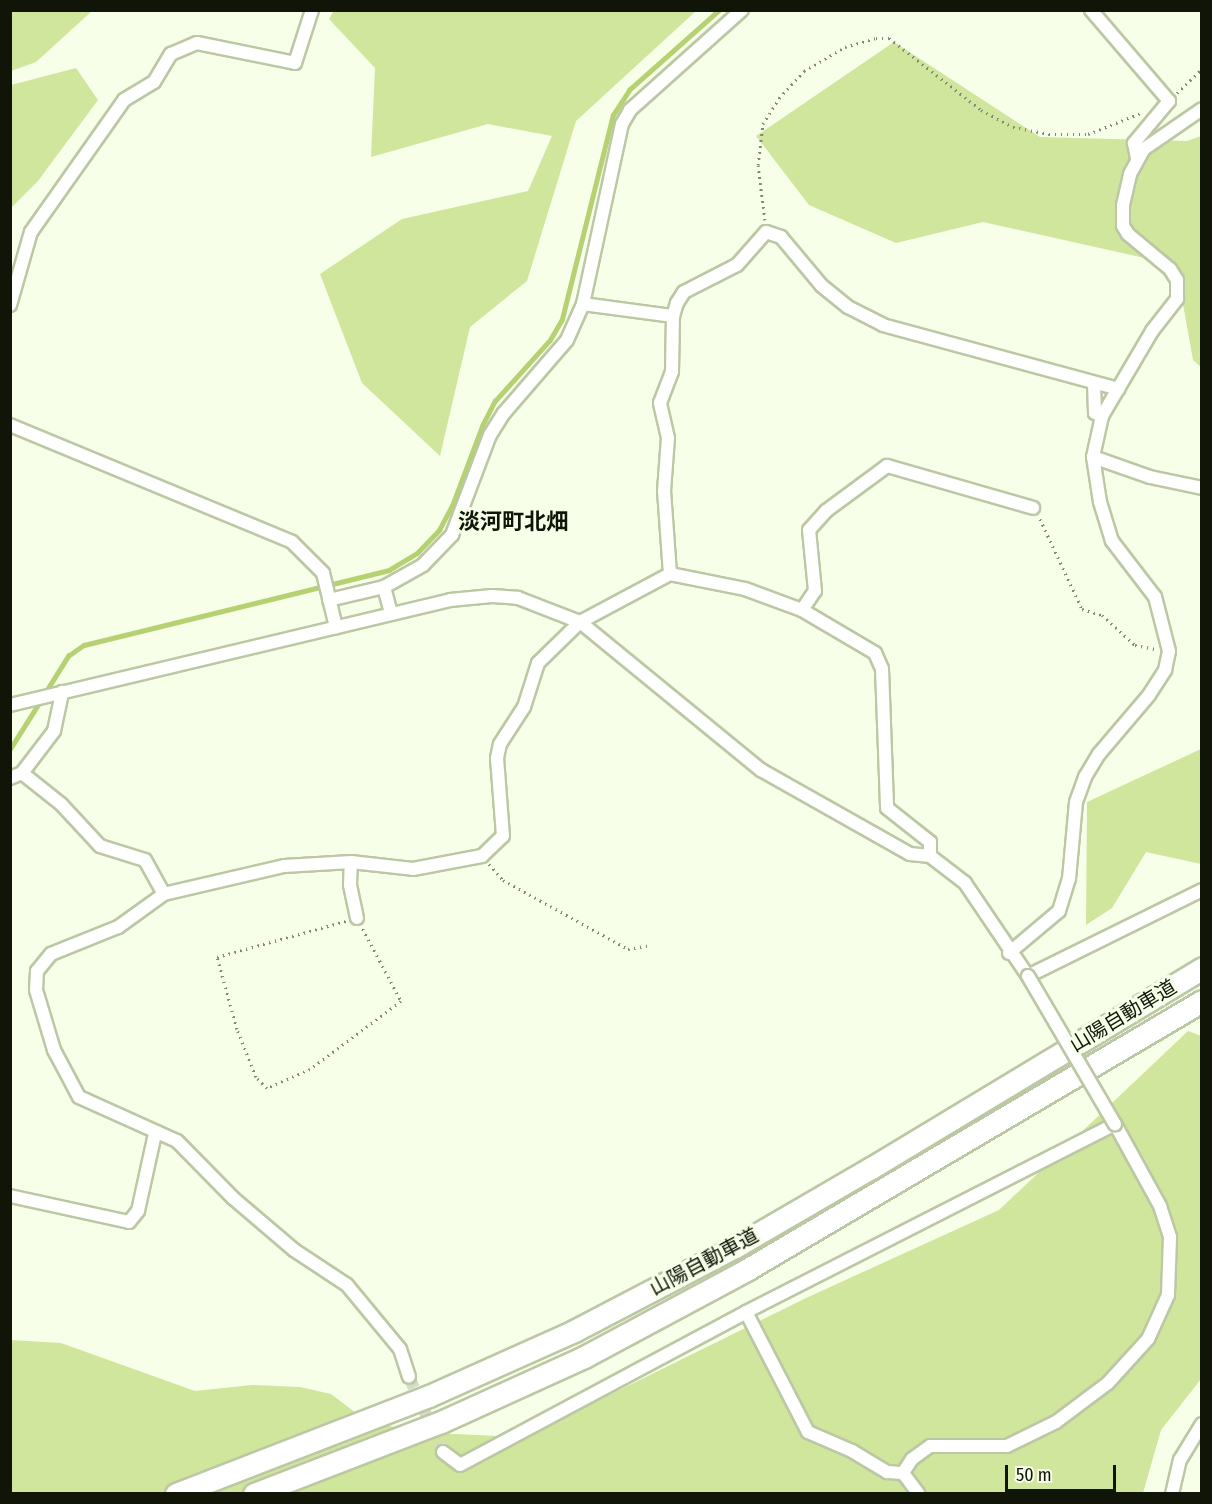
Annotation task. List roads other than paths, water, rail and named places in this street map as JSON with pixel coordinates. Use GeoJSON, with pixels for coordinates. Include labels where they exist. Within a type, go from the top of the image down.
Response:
{"type":"FeatureCollection","features":[{"type":"Feature","properties":{"kind":"highway","name":"山陽自動車道"},"geometry":{"type":"LineString","coordinates":[[176,1494],[419,1400],[574,1331],[735,1247],[871,1168],[1202,968]]}},
{"type":"Feature","properties":{"kind":"highway","name":"山陽自動車道"},"geometry":{"type":"LineString","coordinates":[[254,1494],[441,1422],[584,1357],[748,1269],[1202,1000]]}},
{"type":"Feature","properties":{"kind":"street"},"geometry":{"type":"LineString","coordinates":[[10,305],[31,231],[124,100],[154,82],[171,54],[197,43],[295,63],[312,10]]}},
{"type":"Feature","properties":{"kind":"street"},"geometry":{"type":"LineString","coordinates":[[330,600],[384,588],[423,565],[452,535],[490,435],[504,413],[567,340],[583,304],[591,254],[622,124],[630,110],[742,10]]}},
{"type":"Feature","properties":{"kind":"street"},"geometry":{"type":"LineString","coordinates":[[1091,10],[1169,101],[1134,143],[1137,159]]}},
{"type":"Feature","properties":{"kind":"street"},"geometry":{"type":"LineString","coordinates":[[1009,952],[1059,911],[1069,879],[1076,802],[1085,777],[1099,754],[1149,695],[1165,670],[1169,651],[1155,597],[1112,541],[1100,502],[1093,458],[1102,416],[1152,331],[1177,299],[1177,280],[1170,269],[1128,234],[1123,226],[1123,205],[1137,159],[1144,149],[1202,109]]}},
{"type":"Feature","properties":{"kind":"street"},"geometry":{"type":"LineString","coordinates":[[670,574],[664,491],[668,438],[660,403],[672,372],[673,316],[684,292],[737,265],[766,232],[781,237],[822,286],[848,307],[883,325],[1118,389]]}},
{"type":"Feature","properties":{"kind":"street"},"geometry":{"type":"LineString","coordinates":[[583,304],[673,316]]}},
{"type":"Feature","properties":{"kind":"street"},"geometry":{"type":"LineString","coordinates":[[1094,384],[1095,413],[1102,416]]}},
{"type":"Feature","properties":{"kind":"street"},"geometry":{"type":"LineString","coordinates":[[10,425],[292,542],[323,573],[336,627]]}},
{"type":"Feature","properties":{"kind":"street"},"geometry":{"type":"LineString","coordinates":[[1093,458],[1150,477],[1202,488]]}},
{"type":"Feature","properties":{"kind":"street"},"geometry":{"type":"LineString","coordinates":[[802,610],[815,591],[808,530],[826,511],[887,466],[1032,508]]}},
{"type":"Feature","properties":{"kind":"street"},"geometry":{"type":"LineString","coordinates":[[409,1377],[400,1349],[347,1286],[294,1250],[233,1198],[177,1141],[155,1134],[79,1097],[54,1050],[36,990],[37,971],[51,954],[118,927],[164,894],[284,866],[351,862],[413,869],[482,856],[503,836],[497,786],[500,744],[525,707],[538,663],[580,622],[670,574],[746,589],[802,610],[875,653],[882,669],[887,808],[930,842],[930,856]]}},
{"type":"Feature","properties":{"kind":"street"},"geometry":{"type":"LineString","coordinates":[[384,588],[391,614]]}},
{"type":"Feature","properties":{"kind":"street"},"geometry":{"type":"LineString","coordinates":[[10,705],[450,600],[492,596],[518,598],[580,622],[761,770],[910,854],[930,856],[965,883],[1009,952],[1028,976],[1160,1206],[1170,1237],[1168,1295],[1148,1339],[1108,1383],[1056,1422],[1007,1446],[930,1446],[912,1459],[903,1473]]}},
{"type":"Feature","properties":{"kind":"street"},"geometry":{"type":"LineString","coordinates":[[62,692],[54,731],[16,776],[61,804],[100,846],[145,860],[164,894]]}},
{"type":"Feature","properties":{"kind":"street"},"geometry":{"type":"LineString","coordinates":[[351,862],[350,885],[357,918]]}},
{"type":"Feature","properties":{"kind":"street"},"geometry":{"type":"LineString","coordinates":[[1028,976],[1202,890]]}},
{"type":"Feature","properties":{"kind":"street"},"geometry":{"type":"LineString","coordinates":[[443,1452],[459,1465],[746,1312],[1115,1124]]}},
{"type":"Feature","properties":{"kind":"street"},"geometry":{"type":"LineString","coordinates":[[10,1196],[129,1222],[138,1211],[155,1134]]}},
{"type":"Feature","properties":{"kind":"street"},"geometry":{"type":"LineString","coordinates":[[746,1312],[808,1432],[852,1451],[887,1472],[903,1473],[919,1494]]}},
{"type":"Feature","properties":{"kind":"street"},"geometry":{"type":"LineString","coordinates":[[1172,1494],[1180,1460],[1202,1424]]}},
{"type":"Feature","properties":{"kind":"waterway"},"geometry":{"type":"LineString","coordinates":[[45,693],[68,656],[84,645],[389,570],[417,553],[439,530],[452,506],[482,426],[495,401],[550,340],[562,319],[613,115],[629,90],[719,10]]}},
{"type":"Feature","properties":{"kind":"waterway"},"geometry":{"type":"LineString","coordinates":[[10,749],[41,700]]}},
{"type":"Feature","properties":{"kind":"tunnel"},"geometry":{"type":"LineString","coordinates":[[409,1377],[443,1452]]}},
{"type":"Feature","properties":{"kind":"district","name":"淡河町北畑"},"geometry":{"type":"Point","coordinates":[513,522]}}]}
